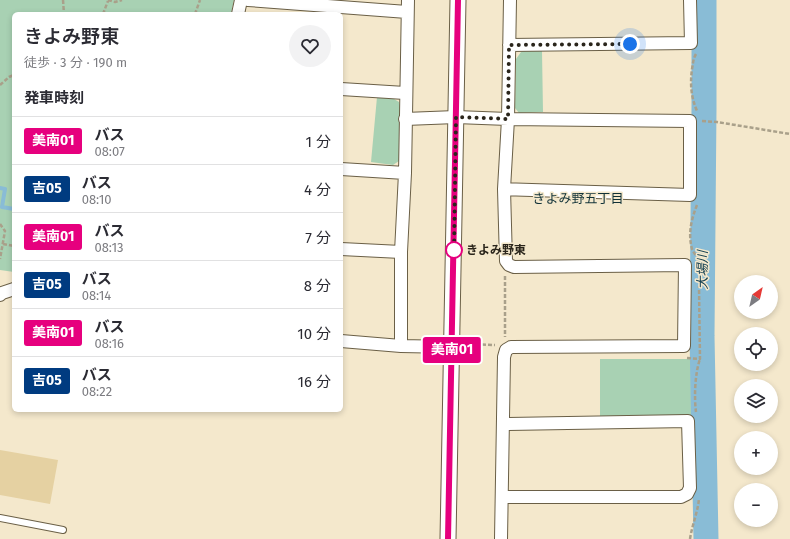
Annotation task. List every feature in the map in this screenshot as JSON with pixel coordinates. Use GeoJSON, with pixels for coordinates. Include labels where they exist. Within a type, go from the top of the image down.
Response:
{"type":"FeatureCollection","features":[{"type":"Feature","properties":{"kind":"street"},"geometry":{"type":"LineString","coordinates":[[238,12],[241,0]]}},
{"type":"Feature","properties":{"kind":"street"},"geometry":{"type":"LineString","coordinates":[[248,0],[407,6],[405,173],[401,252],[401,346]]}},
{"type":"Feature","properties":{"kind":"street"},"geometry":{"type":"LineString","coordinates":[[454,539],[448,539],[458,345],[456,117],[458,0]]}},
{"type":"Feature","properties":{"kind":"street"},"geometry":{"type":"LineString","coordinates":[[501,539],[504,357],[506,350],[511,347],[684,346],[685,265],[514,268],[506,261],[504,189],[508,119],[510,0]]}},
{"type":"Feature","properties":{"kind":"street"},"geometry":{"type":"LineString","coordinates":[[509,45],[691,43],[690,0]]}},
{"type":"Feature","properties":{"kind":"street"},"geometry":{"type":"LineString","coordinates":[[343,89],[406,93]]}},
{"type":"Feature","properties":{"kind":"street"},"geometry":{"type":"LineString","coordinates":[[406,119],[456,117],[690,121],[690,195],[504,189]]}},
{"type":"Feature","properties":{"kind":"street"},"geometry":{"type":"LineString","coordinates":[[343,169],[405,173]]}},
{"type":"Feature","properties":{"kind":"street"},"geometry":{"type":"LineString","coordinates":[[343,249],[401,252]]}},
{"type":"Feature","properties":{"kind":"street"},"geometry":{"type":"LineString","coordinates":[[0,295],[12,290]]}},
{"type":"Feature","properties":{"kind":"street"},"geometry":{"type":"LineString","coordinates":[[343,341],[401,346],[458,345]]}},
{"type":"Feature","properties":{"kind":"street"},"geometry":{"type":"LineString","coordinates":[[502,497],[681,497],[687,494],[690,488],[688,422],[503,424]]}},
{"type":"Feature","properties":{"kind":"lane"},"geometry":{"type":"LineString","coordinates":[[0,518],[63,530]]}},
{"type":"Feature","properties":{"kind":"path"},"geometry":{"type":"LineString","coordinates":[[63,0],[64,12]]}},
{"type":"Feature","properties":{"kind":"path"},"geometry":{"type":"LineString","coordinates":[[104,12],[108,0],[115,2],[122,0]]}},
{"type":"Feature","properties":{"kind":"path"},"geometry":{"type":"LineString","coordinates":[[196,12],[200,0]]}},
{"type":"Feature","properties":{"kind":"path"},"geometry":{"type":"LineString","coordinates":[[698,51],[694,58],[691,77],[691,90],[692,100],[699,114]]}},
{"type":"Feature","properties":{"kind":"path"},"geometry":{"type":"LineString","coordinates":[[0,85],[12,76]]}},
{"type":"Feature","properties":{"kind":"path"},"geometry":{"type":"LineString","coordinates":[[699,121],[717,122],[790,134]]}},
{"type":"Feature","properties":{"kind":"path"},"geometry":{"type":"LineString","coordinates":[[698,201],[691,224],[690,235],[694,254],[699,260],[699,268]]}},
{"type":"Feature","properties":{"kind":"path"},"geometry":{"type":"LineString","coordinates":[[0,224],[5,231],[0,259]]}},
{"type":"Feature","properties":{"kind":"path"},"geometry":{"type":"LineString","coordinates":[[3,244],[12,246]]}},
{"type":"Feature","properties":{"kind":"path"},"geometry":{"type":"LineString","coordinates":[[500,342],[506,336],[505,273],[509,265]]}},
{"type":"Feature","properties":{"kind":"path"},"geometry":{"type":"LineString","coordinates":[[685,358],[700,358],[699,283]]}},
{"type":"Feature","properties":{"kind":"path"},"geometry":{"type":"LineString","coordinates":[[458,345],[497,345]]}},
{"type":"Feature","properties":{"kind":"green space"},"geometry":{"type":"Polygon","coordinates":[[[0,0],[234,0],[231,12],[12,12],[12,272],[0,270],[0,0]]]}},
{"type":"Feature","properties":{"kind":"green space"},"geometry":{"type":"Polygon","coordinates":[[[527,50],[542,51],[543,112],[519,113],[515,108],[516,59],[521,52],[527,50]]]}},
{"type":"Feature","properties":{"kind":"green space"},"geometry":{"type":"Polygon","coordinates":[[[377,97],[394,99],[399,102],[401,111],[399,161],[393,165],[371,162],[377,97]]]}},
{"type":"Feature","properties":{"kind":"green space"},"geometry":{"type":"Polygon","coordinates":[[[600,359],[692,359],[692,417],[600,417],[600,359]]]}},
{"type":"Feature","properties":{"kind":"building"},"geometry":{"type":"Polygon","coordinates":[[[0,450],[58,460],[50,504],[0,495],[0,450]]]}},
{"type":"Feature","properties":{"kind":"waterway","name":"大場川"},"geometry":{"type":"LineString","coordinates":[[704,0],[702,336],[706,539]]}},
{"type":"Feature","properties":{"kind":"waterway"},"geometry":{"type":"LineString","coordinates":[[0,188],[5,189],[2,207],[12,209]]}},
{"type":"Feature","properties":{"kind":"bus line","name":"美南01"},"geometry":{"type":"LineString","coordinates":[[448,539],[458,0]]}},
{"type":"Feature","properties":{"kind":"place","name":"きよみ野東"},"geometry":{"type":"Point","coordinates":[454,250]}},
{"type":"Feature","properties":{"kind":"district","name":"きよみ野五丁目"},"geometry":{"type":"Point","coordinates":[578,198]}},
{"type":"Feature","properties":{"kind":"route"},"geometry":{"type":"LineString","coordinates":[[454,250],[454,256],[456,117],[508,119],[509,45],[630,44]]}}]}
